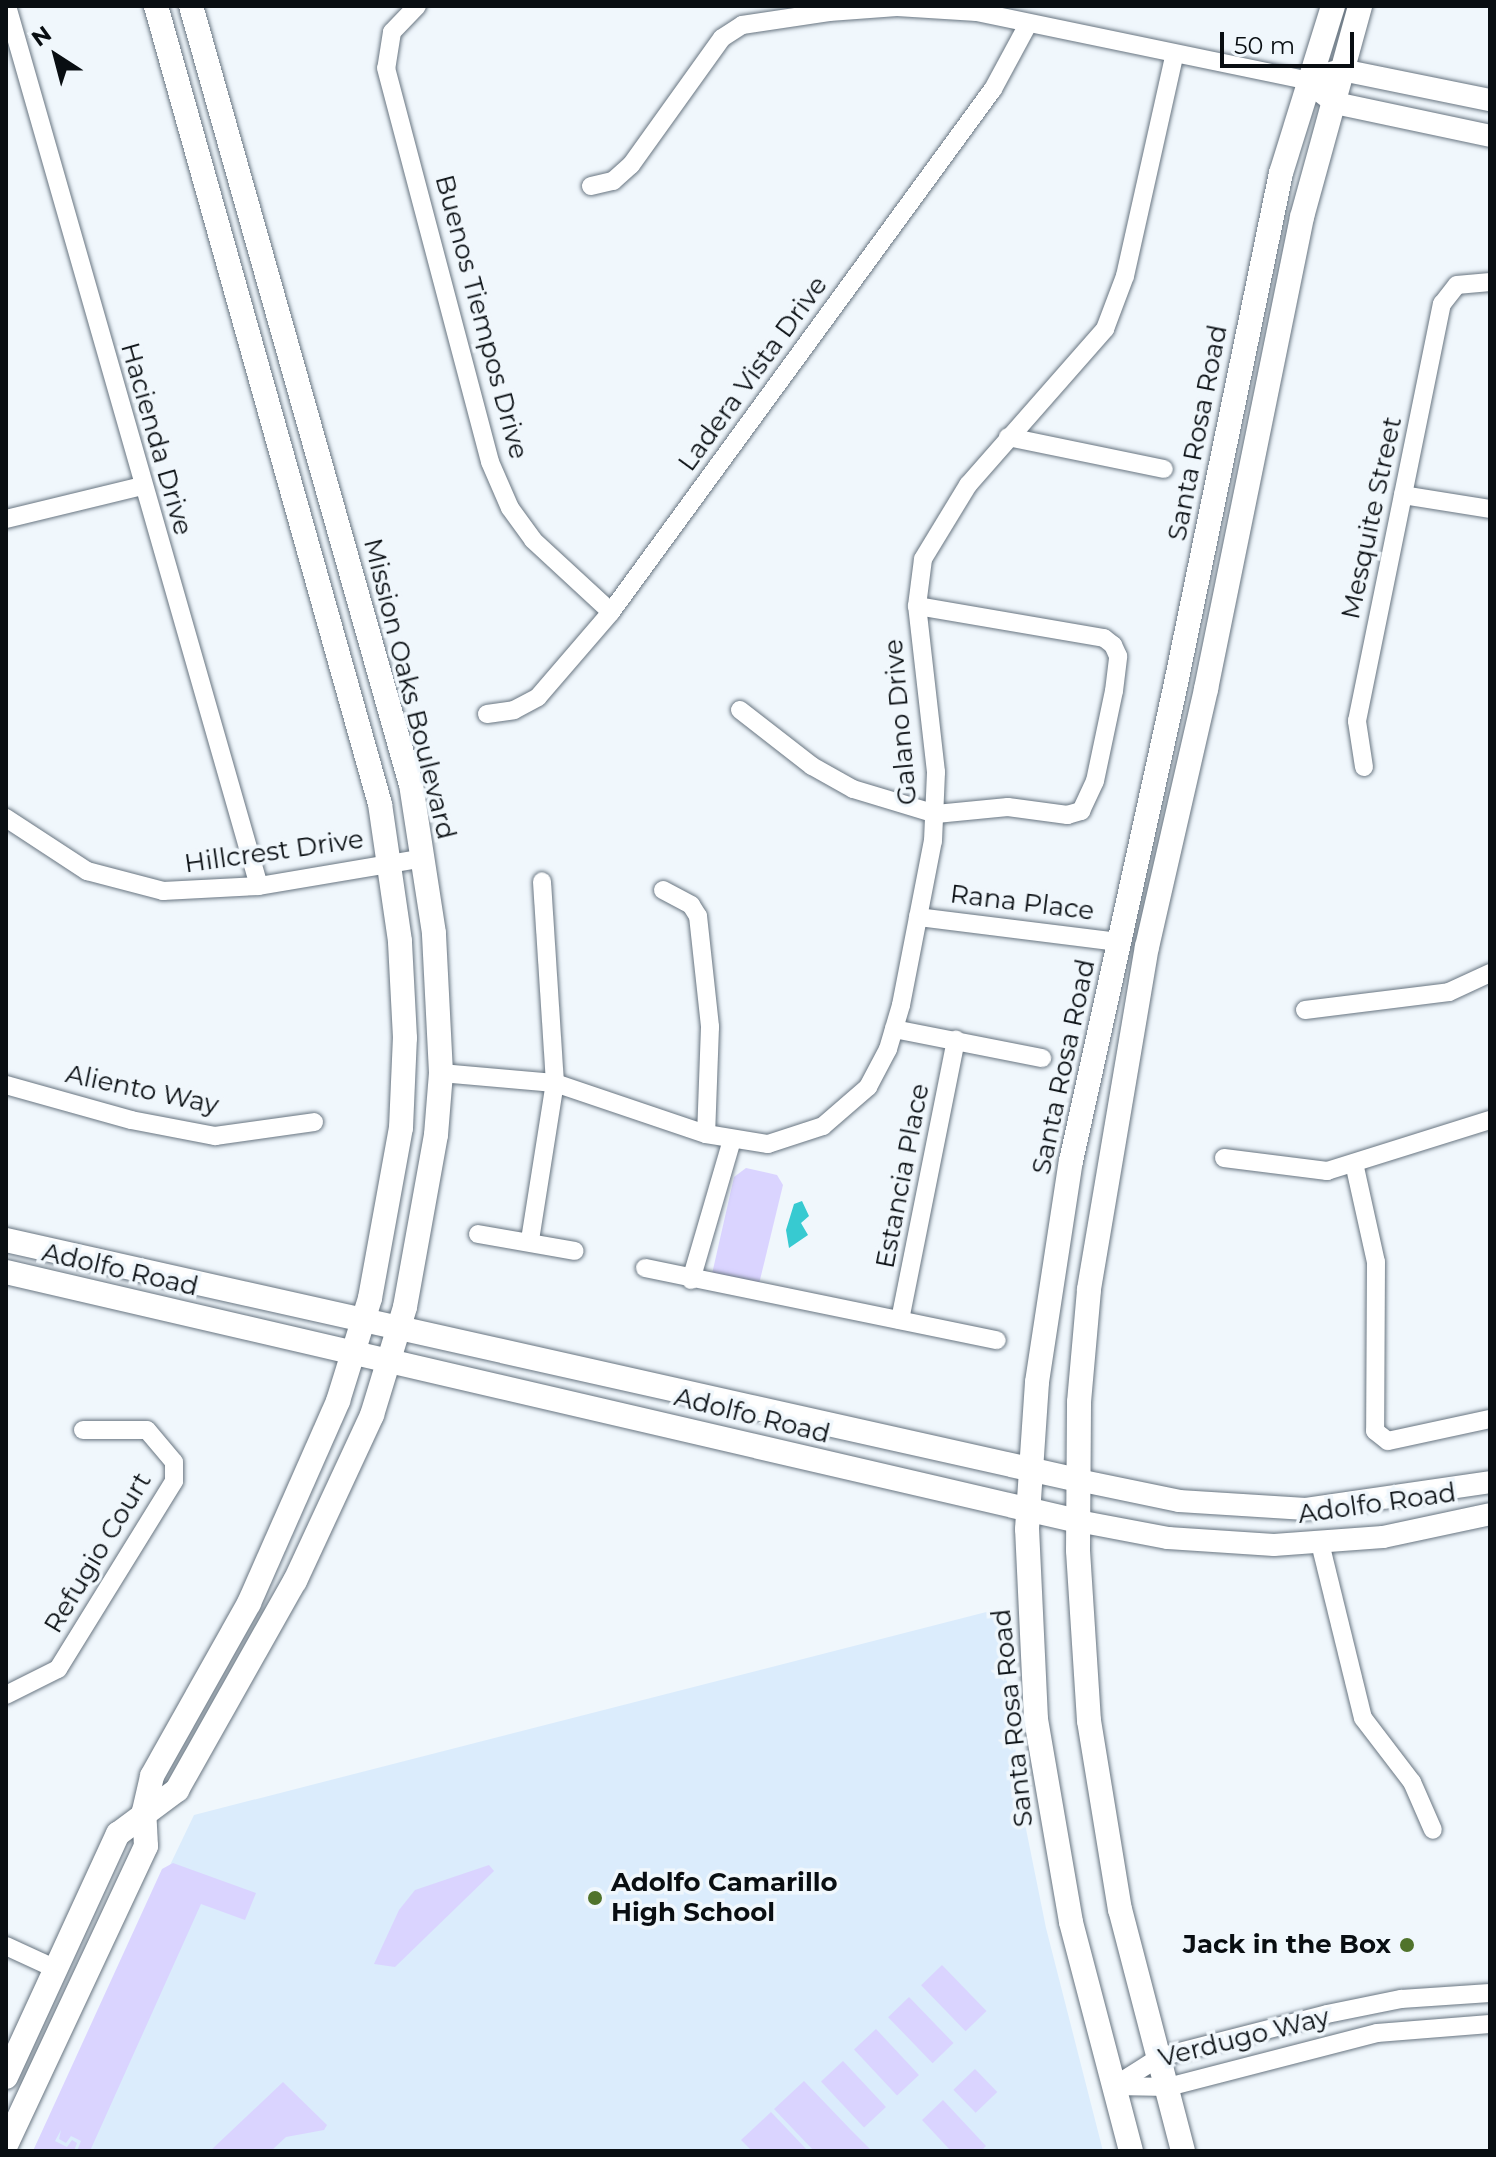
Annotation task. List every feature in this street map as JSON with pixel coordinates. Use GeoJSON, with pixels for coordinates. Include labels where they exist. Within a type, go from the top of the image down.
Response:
{"type":"FeatureCollection","features":[{"type":"Feature","properties":{"kind":"main road"},"geometry":{"type":"LineString","coordinates":[[6,2145],[146,1846],[144,1811],[152,1776],[249,1603],[338,1401],[363,1321],[401,1128],[405,1038],[391,862],[380,804],[156,6]]}},
{"type":"Feature","properties":{"kind":"main road","name":"Mission Oaks Boulevard"},"geometry":{"type":"LineString","coordinates":[[6,2077],[118,1834],[144,1811],[177,1790],[295,1581],[304,1553],[372,1415],[399,1329],[427,1204],[441,1073],[434,933],[411,785],[191,6]]}},
{"type":"Feature","properties":{"kind":"main road","name":"Santa Rosa Road"},"geometry":{"type":"LineString","coordinates":[[1131,2151],[1071,1922],[1048,1808],[1030,1655],[1030,1468],[1046,1300],[1119,942],[1277,188],[1306,80],[1333,6]]}},
{"type":"Feature","properties":{"kind":"main road"},"geometry":{"type":"LineString","coordinates":[[1183,2151],[1120,1910],[1103,1820],[1083,1658],[1078,1521],[1079,1402],[1089,1289],[1147,947],[1206,689],[1302,217],[1360,6]]}},
{"type":"Feature","properties":{"kind":"main road","name":"Adolfo Road"},"geometry":{"type":"LineString","coordinates":[[6,1240],[1078,1480]]}},
{"type":"Feature","properties":{"kind":"main road","name":"Adolfo Road"},"geometry":{"type":"LineString","coordinates":[[6,1272],[1078,1521]]}},
{"type":"Feature","properties":{"kind":"main road"},"geometry":{"type":"LineString","coordinates":[[6,2111],[68,1977],[69,1939]]}},
{"type":"Feature","properties":{"kind":"street","name":"Hacienda Drive"},"geometry":{"type":"LineString","coordinates":[[7,6],[259,886]]}},
{"type":"Feature","properties":{"kind":"street","name":"Buenos Tiempos Drive"},"geometry":{"type":"LineString","coordinates":[[417,6],[392,32],[386,68],[490,462],[510,508],[533,540],[611,612]]}},
{"type":"Feature","properties":{"kind":"street"},"geometry":{"type":"LineString","coordinates":[[591,186],[613,181],[631,165],[722,38],[742,25],[897,7],[977,12],[1027,26],[1306,80],[1342,70],[1490,100]]}},
{"type":"Feature","properties":{"kind":"street","name":"Ladera Vista Drive"},"geometry":{"type":"LineString","coordinates":[[487,714],[514,710],[538,697],[611,612],[993,89],[1027,26]]}},
{"type":"Feature","properties":{"kind":"street","name":"Galano Drive"},"geometry":{"type":"LineString","coordinates":[[441,1073],[555,1083],[732,1140],[792,1140],[837,1118],[868,1087],[894,1029],[936,814],[917,606],[919,574],[932,539],[1008,437],[1098,341],[1111,316],[1174,56]]}},
{"type":"Feature","properties":{"kind":"street"},"geometry":{"type":"LineString","coordinates":[[1306,80],[1335,103],[1490,136]]}},
{"type":"Feature","properties":{"kind":"street","name":"Mesquite Street"},"geometry":{"type":"LineString","coordinates":[[1364,767],[1357,721],[1442,304],[1457,285],[1490,282]]}},
{"type":"Feature","properties":{"kind":"street"},"geometry":{"type":"LineString","coordinates":[[1008,437],[1164,469]]}},
{"type":"Feature","properties":{"kind":"street"},"geometry":{"type":"LineString","coordinates":[[6,519],[142,486]]}},
{"type":"Feature","properties":{"kind":"street"},"geometry":{"type":"LineString","coordinates":[[1403,495],[1490,509]]}},
{"type":"Feature","properties":{"kind":"street"},"geometry":{"type":"LineString","coordinates":[[740,710],[839,783],[936,814],[1008,807],[1067,815],[1081,811],[1095,781],[1118,656],[1104,638],[917,606]]}},
{"type":"Feature","properties":{"kind":"street","name":"Hillcrest Drive"},"geometry":{"type":"LineString","coordinates":[[6,818],[55,854],[111,881],[185,893],[259,886],[424,858]]}},
{"type":"Feature","properties":{"kind":"street"},"geometry":{"type":"LineString","coordinates":[[530,1240],[555,1083],[542,881]]}},
{"type":"Feature","properties":{"kind":"street"},"geometry":{"type":"LineString","coordinates":[[663,890],[691,905],[698,916],[710,1027],[706,1134]]}},
{"type":"Feature","properties":{"kind":"street","name":"Rana Place"},"geometry":{"type":"LineString","coordinates":[[918,917],[1119,942]]}},
{"type":"Feature","properties":{"kind":"street"},"geometry":{"type":"LineString","coordinates":[[1305,1010],[1449,992],[1490,973]]}},
{"type":"Feature","properties":{"kind":"street"},"geometry":{"type":"LineString","coordinates":[[894,1029],[1042,1058]]}},
{"type":"Feature","properties":{"kind":"street","name":"Estancia Place"},"geometry":{"type":"LineString","coordinates":[[900,1320],[956,1040]]}},
{"type":"Feature","properties":{"kind":"street","name":"Aliento Way"},"geometry":{"type":"LineString","coordinates":[[6,1085],[131,1120],[215,1136],[314,1122]]}},
{"type":"Feature","properties":{"kind":"street"},"geometry":{"type":"LineString","coordinates":[[1224,1158],[1322,1172],[1490,1120]]}},
{"type":"Feature","properties":{"kind":"street"},"geometry":{"type":"LineString","coordinates":[[691,1280],[732,1140]]}},
{"type":"Feature","properties":{"kind":"street"},"geometry":{"type":"LineString","coordinates":[[1354,1163],[1376,1255],[1375,1431],[1388,1441],[1490,1419]]}},
{"type":"Feature","properties":{"kind":"street"},"geometry":{"type":"LineString","coordinates":[[478,1234],[530,1240],[575,1251]]}},
{"type":"Feature","properties":{"kind":"street"},"geometry":{"type":"LineString","coordinates":[[645,1268],[691,1280],[997,1340]]}},
{"type":"Feature","properties":{"kind":"street","name":"Refugio Court"},"geometry":{"type":"LineString","coordinates":[[6,1695],[58,1669],[174,1481],[174,1462],[147,1430],[83,1430]]}},
{"type":"Feature","properties":{"kind":"street","name":"Adolfo Road"},"geometry":{"type":"LineString","coordinates":[[1078,1480],[1179,1501],[1292,1509],[1408,1498],[1490,1482]]}},
{"type":"Feature","properties":{"kind":"street","name":"Adolfo Road"},"geometry":{"type":"LineString","coordinates":[[1078,1521],[1208,1542],[1320,1543],[1401,1534],[1490,1514]]}},
{"type":"Feature","properties":{"kind":"street"},"geometry":{"type":"LineString","coordinates":[[1320,1543],[1363,1718],[1412,1782],[1433,1830]]}},
{"type":"Feature","properties":{"kind":"street"},"geometry":{"type":"LineString","coordinates":[[6,1946],[56,1969]]}},
{"type":"Feature","properties":{"kind":"street","name":"Verdugo Way"},"geometry":{"type":"LineString","coordinates":[[1114,2086],[1160,2057],[1401,1999],[1490,1993]]}},
{"type":"Feature","properties":{"kind":"street","name":"Verdugo Way"},"geometry":{"type":"LineString","coordinates":[[1114,2086],[1168,2087],[1377,2033],[1490,2024]]}},
{"type":"Feature","properties":{"kind":"shaded area"},"geometry":{"type":"Polygon","coordinates":[[[746,1168],[777,1175],[783,1185],[759,1284],[712,1274],[734,1177],[746,1168]]]}},
{"type":"Feature","properties":{"kind":"shaded area","name":"Adolfo Camarillo High School"},"geometry":{"type":"Polygon","coordinates":[[[998,1609],[1024,1819],[1046,1928],[1103,2151],[33,2151],[194,1815],[998,1609]]]}},
{"type":"Feature","properties":{"kind":"shaded area"},"geometry":{"type":"Polygon","coordinates":[[[173,1863],[256,1893],[245,1920],[201,1904],[90,2151],[77,2151],[81,2141],[71,2136],[66,2143],[59,2139],[61,2130],[55,2141],[67,2147],[72,2140],[77,2143],[74,2151],[33,2151],[162,1869],[173,1863]]]}},
{"type":"Feature","properties":{"kind":"shaded area"},"geometry":{"type":"Polygon","coordinates":[[[489,1865],[494,1871],[395,1967],[374,1964],[399,1910],[415,1890],[489,1865]]]}},
{"type":"Feature","properties":{"kind":"shaded area"},"geometry":{"type":"Polygon","coordinates":[[[942,1965],[986,2011],[966,2031],[921,1985],[942,1965]]]}},
{"type":"Feature","properties":{"kind":"shaded area"},"geometry":{"type":"Polygon","coordinates":[[[909,1997],[953,2043],[933,2063],[888,2017],[909,1997]]]}},
{"type":"Feature","properties":{"kind":"shaded area"},"geometry":{"type":"Polygon","coordinates":[[[876,2029],[919,2075],[897,2096],[854,2049],[876,2029]]]}},
{"type":"Feature","properties":{"kind":"shaded area"},"geometry":{"type":"Polygon","coordinates":[[[843,2061],[886,2107],[864,2128],[821,2081],[843,2061]]]}},
{"type":"Feature","properties":{"kind":"shaded area"},"geometry":{"type":"Polygon","coordinates":[[[975,2069],[997,2092],[976,2113],[953,2090],[975,2069]]]}},
{"type":"Feature","properties":{"kind":"shaded area"},"geometry":{"type":"Polygon","coordinates":[[[804,2081],[872,2151],[814,2151],[774,2109],[804,2081]]]}},
{"type":"Feature","properties":{"kind":"shaded area"},"geometry":{"type":"Polygon","coordinates":[[[283,2082],[327,2125],[324,2130],[286,2137],[271,2151],[210,2151],[283,2082]]]}},
{"type":"Feature","properties":{"kind":"shaded area"},"geometry":{"type":"Polygon","coordinates":[[[943,2100],[986,2146],[981,2151],[951,2151],[922,2120],[943,2100]]]}},
{"type":"Feature","properties":{"kind":"shaded area"},"geometry":{"type":"Polygon","coordinates":[[[771,2112],[808,2151],[752,2151],[741,2140],[771,2112]]]}},
{"type":"Feature","properties":{"kind":"water"},"geometry":{"type":"Polygon","coordinates":[[[802,1201],[809,1216],[801,1223],[808,1235],[789,1248],[786,1230],[794,1204],[802,1201]]]}},
{"type":"Feature","properties":{"kind":"place","name":"Adolfo Camarillo High School"},"geometry":{"type":"Point","coordinates":[595,1898]}},
{"type":"Feature","properties":{"kind":"place","name":"Jack in the Box"},"geometry":{"type":"Point","coordinates":[1407,1945]}}]}
